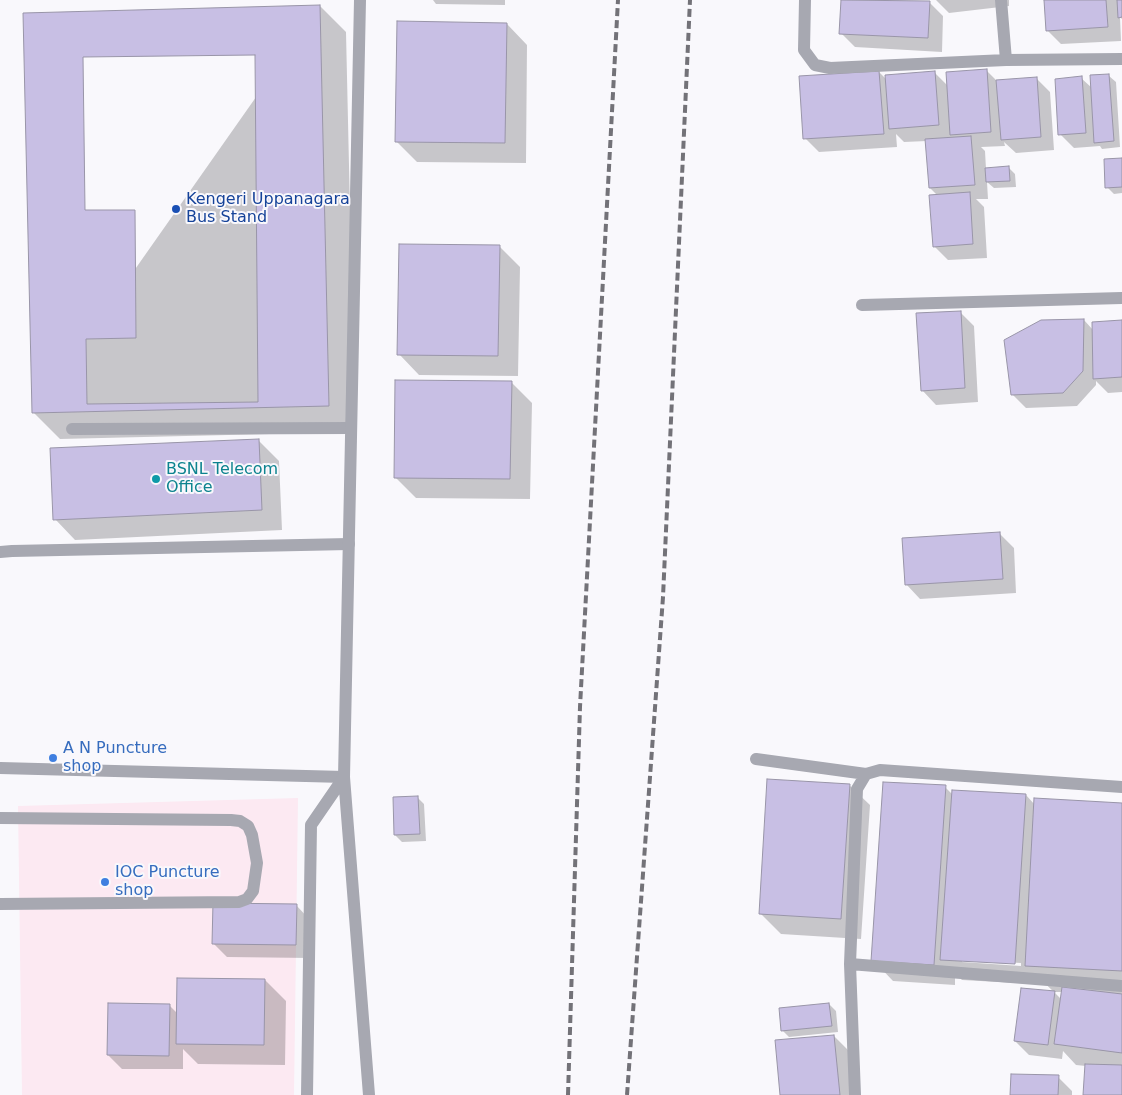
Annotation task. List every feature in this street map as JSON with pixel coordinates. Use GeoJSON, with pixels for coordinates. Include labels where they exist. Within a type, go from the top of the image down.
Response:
{"type":"FeatureCollection","features":[{"type":"Feature","properties":{"kind":"street"},"geometry":{"type":"LineString","coordinates":[[360,0],[344,777],[369,1095]]}},
{"type":"Feature","properties":{"kind":"street"},"geometry":{"type":"LineString","coordinates":[[805,0],[804,50],[815,65],[830,68],[1006,60],[1122,59]]}},
{"type":"Feature","properties":{"kind":"street"},"geometry":{"type":"LineString","coordinates":[[1001,0],[1006,60]]}},
{"type":"Feature","properties":{"kind":"street"},"geometry":{"type":"LineString","coordinates":[[862,305],[1122,298]]}},
{"type":"Feature","properties":{"kind":"street"},"geometry":{"type":"LineString","coordinates":[[72,429],[351,428]]}},
{"type":"Feature","properties":{"kind":"street"},"geometry":{"type":"LineString","coordinates":[[0,552],[349,544]]}},
{"type":"Feature","properties":{"kind":"street"},"geometry":{"type":"LineString","coordinates":[[756,759],[866,774],[880,770],[1122,787]]}},
{"type":"Feature","properties":{"kind":"street"},"geometry":{"type":"LineString","coordinates":[[0,768],[344,777]]}},
{"type":"Feature","properties":{"kind":"street"},"geometry":{"type":"LineString","coordinates":[[855,1095],[850,964],[857,789],[866,774]]}},
{"type":"Feature","properties":{"kind":"street"},"geometry":{"type":"LineString","coordinates":[[307,1095],[311,825],[344,777]]}},
{"type":"Feature","properties":{"kind":"street"},"geometry":{"type":"LineString","coordinates":[[0,818],[231,820],[248,826],[252,835],[257,863],[253,890],[247,899],[238,902],[0,904]]}},
{"type":"Feature","properties":{"kind":"street"},"geometry":{"type":"LineString","coordinates":[[850,964],[1122,986]]}},
{"type":"Feature","properties":{"kind":"shaded area"},"geometry":{"type":"Polygon","coordinates":[[[298,798],[294,1095],[22,1095],[18,806],[298,798]]]}},
{"type":"Feature","properties":{"kind":"building"},"geometry":{"type":"Polygon","coordinates":[[[841,0],[930,1],[928,38],[839,34],[841,0]]]}},
{"type":"Feature","properties":{"kind":"building"},"geometry":{"type":"Polygon","coordinates":[[[1044,0],[1106,0],[1108,27],[1046,31],[1044,0]]]}},
{"type":"Feature","properties":{"kind":"building"},"geometry":{"type":"Polygon","coordinates":[[[1117,0],[1122,0],[1122,17],[1118,18],[1117,0]]]}},
{"type":"Feature","properties":{"kind":"building","name":"Kengeri Uppanagara Bus Stand"},"geometry":{"type":"Polygon","coordinates":[[[320,5],[329,406],[32,413],[23,13],[320,5]]]}},
{"type":"Feature","properties":{"kind":"building"},"geometry":{"type":"Polygon","coordinates":[[[397,21],[507,23],[505,143],[395,142],[397,21]]]}},
{"type":"Feature","properties":{"kind":"building"},"geometry":{"type":"Polygon","coordinates":[[[255,55],[258,402],[87,404],[86,339],[136,338],[135,210],[85,210],[83,57],[255,55]]]}},
{"type":"Feature","properties":{"kind":"building"},"geometry":{"type":"Polygon","coordinates":[[[987,69],[991,132],[950,135],[946,72],[987,69]]]}},
{"type":"Feature","properties":{"kind":"building"},"geometry":{"type":"Polygon","coordinates":[[[879,71],[884,134],[803,139],[799,76],[879,71]]]}},
{"type":"Feature","properties":{"kind":"building"},"geometry":{"type":"Polygon","coordinates":[[[935,71],[939,125],[889,129],[885,75],[935,71]]]}},
{"type":"Feature","properties":{"kind":"building"},"geometry":{"type":"Polygon","coordinates":[[[1109,74],[1114,141],[1094,143],[1090,75],[1109,74]]]}},
{"type":"Feature","properties":{"kind":"building"},"geometry":{"type":"Polygon","coordinates":[[[1082,76],[1086,133],[1058,135],[1055,79],[1082,76]]]}},
{"type":"Feature","properties":{"kind":"building"},"geometry":{"type":"Polygon","coordinates":[[[1037,77],[1041,137],[1001,140],[996,80],[1037,77]]]}},
{"type":"Feature","properties":{"kind":"building"},"geometry":{"type":"Polygon","coordinates":[[[971,136],[975,185],[929,188],[925,139],[971,136]]]}},
{"type":"Feature","properties":{"kind":"building"},"geometry":{"type":"Polygon","coordinates":[[[1122,158],[1122,187],[1105,188],[1104,159],[1122,158]]]}},
{"type":"Feature","properties":{"kind":"building"},"geometry":{"type":"Polygon","coordinates":[[[1009,166],[1010,181],[986,182],[985,168],[1009,166]]]}},
{"type":"Feature","properties":{"kind":"building"},"geometry":{"type":"Polygon","coordinates":[[[970,192],[973,244],[933,247],[929,195],[970,192]]]}},
{"type":"Feature","properties":{"kind":"building"},"geometry":{"type":"Polygon","coordinates":[[[399,244],[500,245],[498,356],[397,355],[399,244]]]}},
{"type":"Feature","properties":{"kind":"building"},"geometry":{"type":"Polygon","coordinates":[[[961,311],[965,388],[921,391],[916,313],[961,311]]]}},
{"type":"Feature","properties":{"kind":"building"},"geometry":{"type":"Polygon","coordinates":[[[1084,319],[1083,371],[1063,393],[1011,395],[1004,340],[1041,320],[1084,319]]]}},
{"type":"Feature","properties":{"kind":"building"},"geometry":{"type":"Polygon","coordinates":[[[1122,320],[1122,377],[1093,379],[1092,322],[1122,320]]]}},
{"type":"Feature","properties":{"kind":"building"},"geometry":{"type":"Polygon","coordinates":[[[395,380],[512,381],[510,479],[394,478],[395,380]]]}},
{"type":"Feature","properties":{"kind":"building","name":"BSNL Telecom Office"},"geometry":{"type":"Polygon","coordinates":[[[259,439],[262,510],[53,520],[50,448],[259,439]]]}},
{"type":"Feature","properties":{"kind":"building"},"geometry":{"type":"Polygon","coordinates":[[[1000,532],[1003,579],[905,585],[902,538],[1000,532]]]}},
{"type":"Feature","properties":{"kind":"building"},"geometry":{"type":"Polygon","coordinates":[[[767,779],[850,784],[841,919],[759,914],[767,779]]]}},
{"type":"Feature","properties":{"kind":"building"},"geometry":{"type":"Polygon","coordinates":[[[883,782],[946,785],[934,965],[871,961],[883,782]]]}},
{"type":"Feature","properties":{"kind":"building"},"geometry":{"type":"Polygon","coordinates":[[[952,790],[1026,794],[1015,964],[940,960],[952,790]]]}},
{"type":"Feature","properties":{"kind":"building"},"geometry":{"type":"Polygon","coordinates":[[[418,796],[420,834],[394,835],[393,797],[418,796]]]}},
{"type":"Feature","properties":{"kind":"building"},"geometry":{"type":"Polygon","coordinates":[[[1034,798],[1122,803],[1122,971],[1025,966],[1034,798]]]}},
{"type":"Feature","properties":{"kind":"building"},"geometry":{"type":"Polygon","coordinates":[[[213,903],[297,904],[296,945],[212,944],[213,903]]]}},
{"type":"Feature","properties":{"kind":"building"},"geometry":{"type":"Polygon","coordinates":[[[177,978],[265,979],[264,1045],[176,1044],[177,978]]]}},
{"type":"Feature","properties":{"kind":"building"},"geometry":{"type":"Polygon","coordinates":[[[1062,987],[1122,994],[1122,1053],[1054,1044],[1062,987]]]}},
{"type":"Feature","properties":{"kind":"building"},"geometry":{"type":"Polygon","coordinates":[[[1021,988],[1055,991],[1048,1045],[1014,1041],[1021,988]]]}},
{"type":"Feature","properties":{"kind":"building"},"geometry":{"type":"Polygon","coordinates":[[[108,1003],[170,1004],[169,1056],[107,1055],[108,1003]]]}},
{"type":"Feature","properties":{"kind":"building"},"geometry":{"type":"Polygon","coordinates":[[[829,1003],[832,1026],[781,1031],[779,1008],[829,1003]]]}},
{"type":"Feature","properties":{"kind":"building"},"geometry":{"type":"Polygon","coordinates":[[[834,1035],[840,1095],[780,1095],[775,1040],[834,1035]]]}},
{"type":"Feature","properties":{"kind":"building"},"geometry":{"type":"Polygon","coordinates":[[[1085,1064],[1122,1065],[1122,1095],[1083,1095],[1085,1064]]]}},
{"type":"Feature","properties":{"kind":"building"},"geometry":{"type":"Polygon","coordinates":[[[1011,1074],[1059,1075],[1058,1095],[1010,1095],[1011,1074]]]}},
{"type":"Feature","properties":{"kind":"railway"},"geometry":{"type":"LineString","coordinates":[[568,1095],[580,707],[618,0]]}},
{"type":"Feature","properties":{"kind":"railway"},"geometry":{"type":"LineString","coordinates":[[627,1095],[663,597],[690,0]]}},
{"type":"Feature","properties":{"kind":"place","name":"Kengeri Uppanagara Bus Stand"},"geometry":{"type":"Point","coordinates":[176,209]}},
{"type":"Feature","properties":{"kind":"place","name":"BSNL Telecom Office"},"geometry":{"type":"Point","coordinates":[156,479]}},
{"type":"Feature","properties":{"kind":"place","name":"A N Puncture shop"},"geometry":{"type":"Point","coordinates":[53,758]}},
{"type":"Feature","properties":{"kind":"place","name":"IOC Puncture shop"},"geometry":{"type":"Point","coordinates":[105,882]}}]}
